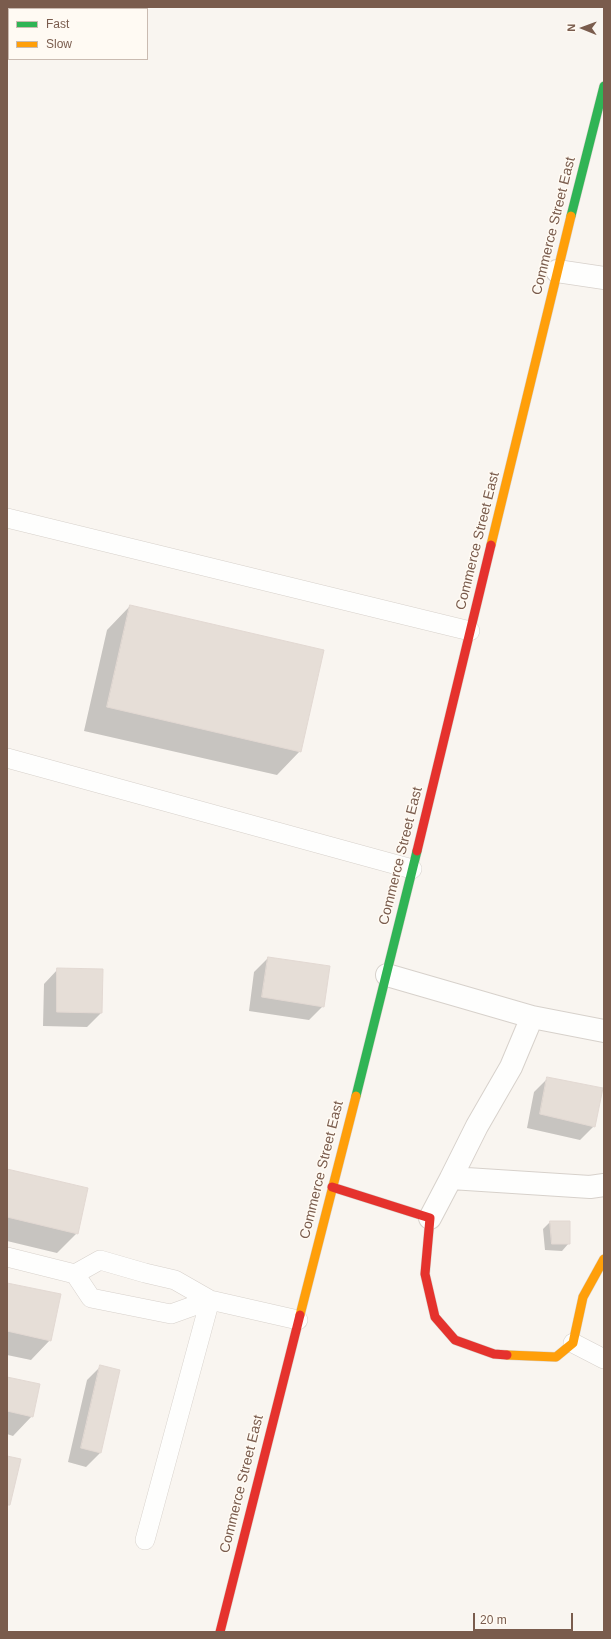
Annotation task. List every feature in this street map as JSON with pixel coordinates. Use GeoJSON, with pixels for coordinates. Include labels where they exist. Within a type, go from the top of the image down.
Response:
{"type":"FeatureCollection","features":[{"type":"Feature","properties":{"kind":"main road","name":"Commerce Street East"},"geometry":{"type":"LineString","coordinates":[[220,1632],[386,974],[557,271],[604,86]]}},
{"type":"Feature","properties":{"kind":"main road"},"geometry":{"type":"LineString","coordinates":[[332,1187],[430,1218],[425,1274],[435,1317],[455,1340],[494,1354],[556,1357],[573,1342],[583,1298],[604,1259]]}},
{"type":"Feature","properties":{"kind":"street"},"geometry":{"type":"LineString","coordinates":[[557,271],[604,278]]}},
{"type":"Feature","properties":{"kind":"street"},"geometry":{"type":"LineString","coordinates":[[386,974],[532,1017],[604,1031]]}},
{"type":"Feature","properties":{"kind":"street"},"geometry":{"type":"LineString","coordinates":[[430,1218],[477,1126],[511,1067],[532,1017]]}},
{"type":"Feature","properties":{"kind":"street"},"geometry":{"type":"LineString","coordinates":[[451,1178],[590,1187],[604,1185]]}},
{"type":"Feature","properties":{"kind":"lane"},"geometry":{"type":"LineString","coordinates":[[7,518],[470,631]]}},
{"type":"Feature","properties":{"kind":"lane"},"geometry":{"type":"LineString","coordinates":[[7,758],[412,869]]}},
{"type":"Feature","properties":{"kind":"lane"},"geometry":{"type":"LineString","coordinates":[[7,1257],[75,1274],[91,1298],[171,1314],[210,1300]]}},
{"type":"Feature","properties":{"kind":"lane"},"geometry":{"type":"LineString","coordinates":[[75,1274],[100,1260],[145,1274],[175,1280],[210,1300],[298,1320]]}},
{"type":"Feature","properties":{"kind":"lane"},"geometry":{"type":"LineString","coordinates":[[145,1540],[210,1300]]}},
{"type":"Feature","properties":{"kind":"lane"},"geometry":{"type":"LineString","coordinates":[[573,1342],[604,1358]]}},
{"type":"Feature","properties":{"kind":"building"},"geometry":{"type":"Polygon","coordinates":[[[130,605],[324,650],[301,752],[107,707],[130,605]]]}},
{"type":"Feature","properties":{"kind":"building"},"geometry":{"type":"Polygon","coordinates":[[[268,957],[330,966],[324,1007],[262,997],[268,957]]]}},
{"type":"Feature","properties":{"kind":"building"},"geometry":{"type":"Polygon","coordinates":[[[57,968],[103,969],[102,1013],[57,1012],[57,968]]]}},
{"type":"Feature","properties":{"kind":"building"},"geometry":{"type":"Polygon","coordinates":[[[547,1077],[603,1088],[595,1127],[540,1114],[547,1077]]]}},
{"type":"Feature","properties":{"kind":"building"},"geometry":{"type":"Polygon","coordinates":[[[7,1169],[88,1188],[78,1234],[7,1217],[7,1169]]]}},
{"type":"Feature","properties":{"kind":"building"},"geometry":{"type":"Polygon","coordinates":[[[550,1221],[570,1221],[570,1244],[552,1244],[550,1221]]]}},
{"type":"Feature","properties":{"kind":"building"},"geometry":{"type":"Polygon","coordinates":[[[7,1283],[61,1294],[51,1341],[7,1331],[7,1283]]]}},
{"type":"Feature","properties":{"kind":"building"},"geometry":{"type":"Polygon","coordinates":[[[100,1365],[120,1370],[101,1453],[81,1448],[100,1365]]]}},
{"type":"Feature","properties":{"kind":"building"},"geometry":{"type":"Polygon","coordinates":[[[7,1377],[40,1384],[33,1417],[7,1411],[7,1377]]]}},
{"type":"Feature","properties":{"kind":"building"},"geometry":{"type":"Polygon","coordinates":[[[7,1456],[21,1459],[10,1505],[7,1505],[7,1456]]]}},
{"type":"Feature","properties":{"kind":"traffic: fast"},"geometry":{"type":"LineString","coordinates":[[571,216],[604,86]]}},
{"type":"Feature","properties":{"kind":"traffic: fast"},"geometry":{"type":"LineString","coordinates":[[356,1096],[417,851]]}},
{"type":"Feature","properties":{"kind":"traffic: slow"},"geometry":{"type":"LineString","coordinates":[[491,545],[571,216]]}},
{"type":"Feature","properties":{"kind":"traffic: slow"},"geometry":{"type":"LineString","coordinates":[[300,1315],[356,1096]]}},
{"type":"Feature","properties":{"kind":"traffic: slow"},"geometry":{"type":"LineString","coordinates":[[507,1355],[556,1357],[573,1343],[583,1297],[604,1259]]}},
{"type":"Feature","properties":{"kind":"traffic: jam"},"geometry":{"type":"LineString","coordinates":[[417,851],[491,545]]}},
{"type":"Feature","properties":{"kind":"traffic: jam"},"geometry":{"type":"LineString","coordinates":[[332,1187],[430,1218],[425,1274],[435,1317],[455,1340],[494,1354],[507,1355]]}},
{"type":"Feature","properties":{"kind":"traffic: jam"},"geometry":{"type":"LineString","coordinates":[[220,1632],[300,1315]]}}]}
